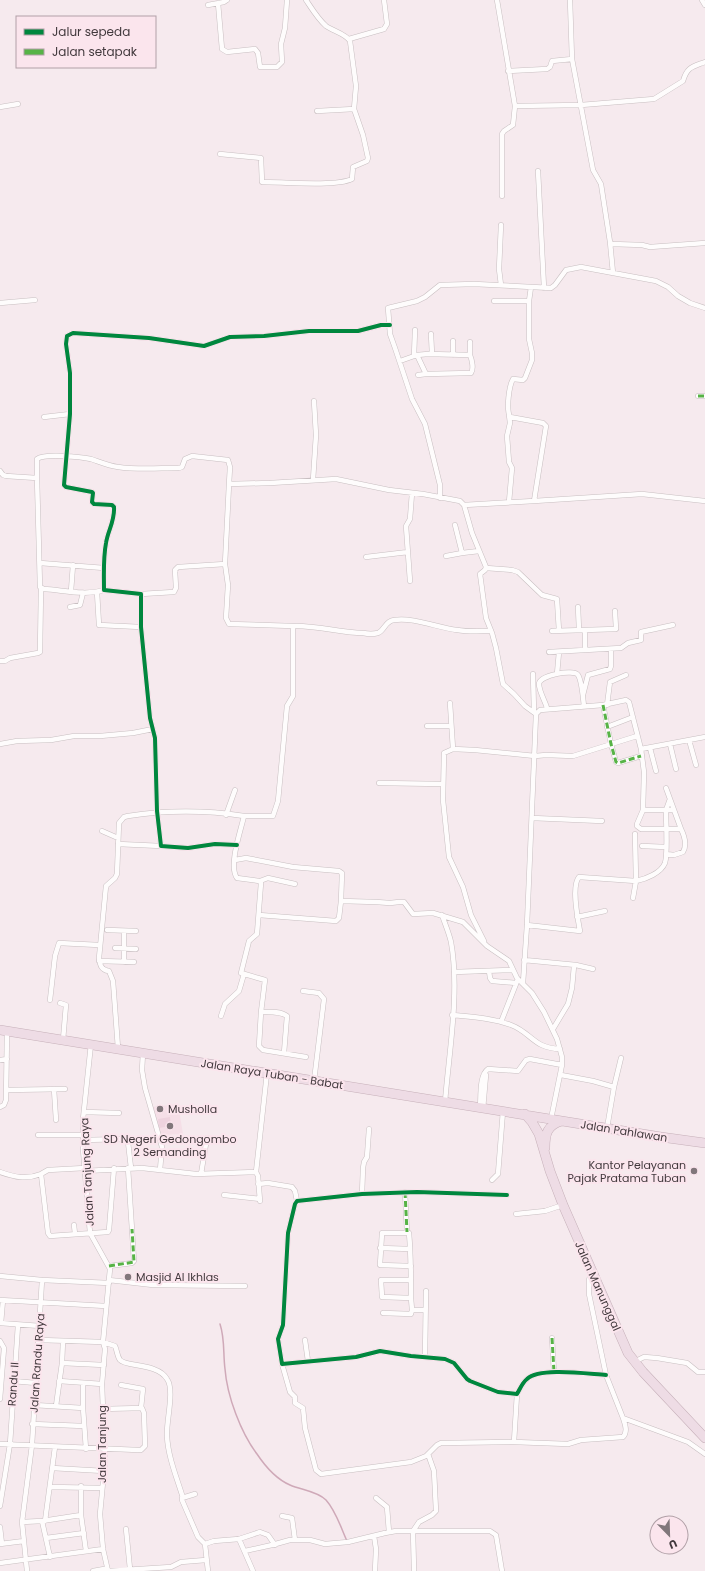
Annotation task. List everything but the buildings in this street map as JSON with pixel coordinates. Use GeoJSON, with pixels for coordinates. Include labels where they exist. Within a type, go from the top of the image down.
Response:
{"type":"FeatureCollection","features":[{"type":"Feature","properties":{"kind":"highway","name":"Jalan Raya Tuban - Babat"},"geometry":{"type":"LineString","coordinates":[[3,1030],[547,1118]]}},
{"type":"Feature","properties":{"kind":"highway","name":"Jalan Manunggal"},"geometry":{"type":"LineString","coordinates":[[525,1114],[537,1130],[551,1176],[591,1273],[625,1348],[634,1362],[705,1438]]}},
{"type":"Feature","properties":{"kind":"highway","name":"Jalan Pahlawan"},"geometry":{"type":"LineString","coordinates":[[547,1118],[705,1143]]}},
{"type":"Feature","properties":{"kind":"highway"},"geometry":{"type":"LineString","coordinates":[[545,1154],[548,1129],[555,1122],[562,1120]]}},
{"type":"Feature","properties":{"kind":"street"},"geometry":{"type":"LineString","coordinates":[[208,5],[226,0]]}},
{"type":"Feature","properties":{"kind":"street"},"geometry":{"type":"LineString","coordinates":[[218,3],[222,49],[228,52],[255,49],[257,51],[260,67],[277,68],[282,62],[281,44],[285,28],[287,0]]}},
{"type":"Feature","properties":{"kind":"street"},"geometry":{"type":"LineString","coordinates":[[306,0],[325,25],[349,39],[384,29],[387,24],[384,0]]}},
{"type":"Feature","properties":{"kind":"street"},"geometry":{"type":"LineString","coordinates":[[497,0],[515,106],[512,125],[502,134],[502,196]]}},
{"type":"Feature","properties":{"kind":"street"},"geometry":{"type":"LineString","coordinates":[[570,0],[572,59],[593,170],[602,184],[613,273]]}},
{"type":"Feature","properties":{"kind":"street"},"geometry":{"type":"LineString","coordinates":[[702,0],[705,5]]}},
{"type":"Feature","properties":{"kind":"street"},"geometry":{"type":"LineString","coordinates":[[220,154],[261,158],[262,182],[316,183],[351,180],[353,166],[366,161],[368,158],[364,135],[354,109],[356,86],[349,39]]}},
{"type":"Feature","properties":{"kind":"street"},"geometry":{"type":"LineString","coordinates":[[508,71],[547,69],[550,67],[552,62],[572,59]]}},
{"type":"Feature","properties":{"kind":"street"},"geometry":{"type":"LineString","coordinates":[[515,106],[581,105],[658,98],[671,88],[684,82],[687,70],[705,62]]}},
{"type":"Feature","properties":{"kind":"street"},"geometry":{"type":"LineString","coordinates":[[0,107],[18,104]]}},
{"type":"Feature","properties":{"kind":"street"},"geometry":{"type":"LineString","coordinates":[[317,111],[354,109]]}},
{"type":"Feature","properties":{"kind":"street"},"geometry":{"type":"LineString","coordinates":[[538,171],[544,288]]}},
{"type":"Feature","properties":{"kind":"street"},"geometry":{"type":"LineString","coordinates":[[501,225],[499,269],[501,285]]}},
{"type":"Feature","properties":{"kind":"street"},"geometry":{"type":"LineString","coordinates":[[610,242],[612,244],[642,245],[650,247],[705,243]]}},
{"type":"Feature","properties":{"kind":"street"},"geometry":{"type":"LineString","coordinates":[[440,498],[440,485],[425,424],[412,399],[390,334],[388,308],[425,297],[440,285],[501,285],[551,288],[556,285],[566,270],[581,267],[661,283],[690,303],[705,308]]}},
{"type":"Feature","properties":{"kind":"street"},"geometry":{"type":"LineString","coordinates":[[509,502],[512,468],[509,462],[507,450],[507,436],[510,423],[508,396],[513,379],[523,380],[525,378],[532,360],[529,340],[529,301],[531,287]]}},
{"type":"Feature","properties":{"kind":"street"},"geometry":{"type":"LineString","coordinates":[[0,303],[35,300]]}},
{"type":"Feature","properties":{"kind":"street"},"geometry":{"type":"LineString","coordinates":[[494,301],[529,301]]}},
{"type":"Feature","properties":{"kind":"street"},"geometry":{"type":"LineString","coordinates":[[104,590],[106,541],[114,519],[114,507],[112,505],[95,505],[93,504],[92,492],[65,486],[65,456],[70,414],[70,373],[66,344],[67,336],[69,334],[149,338],[204,346],[230,337],[264,336],[309,331],[358,331],[381,325],[390,325]]}},
{"type":"Feature","properties":{"kind":"street"},"geometry":{"type":"LineString","coordinates":[[416,330],[416,356],[426,374]]}},
{"type":"Feature","properties":{"kind":"street"},"geometry":{"type":"LineString","coordinates":[[431,334],[432,354]]}},
{"type":"Feature","properties":{"kind":"street"},"geometry":{"type":"LineString","coordinates":[[453,341],[453,355]]}},
{"type":"Feature","properties":{"kind":"street"},"geometry":{"type":"LineString","coordinates":[[418,376],[426,374],[471,373],[473,371],[472,359],[470,356],[470,342]]}},
{"type":"Feature","properties":{"kind":"street"},"geometry":{"type":"LineString","coordinates":[[400,361],[416,356],[432,354],[470,356]]}},
{"type":"Feature","properties":{"kind":"street"},"geometry":{"type":"LineString","coordinates":[[698,396],[705,396]]}},
{"type":"Feature","properties":{"kind":"street"},"geometry":{"type":"LineString","coordinates":[[313,480],[316,435],[314,401]]}},
{"type":"Feature","properties":{"kind":"street"},"geometry":{"type":"LineString","coordinates":[[44,418],[70,414]]}},
{"type":"Feature","properties":{"kind":"street"},"geometry":{"type":"LineString","coordinates":[[509,415],[513,418],[543,423],[546,426],[534,501]]}},
{"type":"Feature","properties":{"kind":"street"},"geometry":{"type":"LineString","coordinates":[[0,661],[38,654],[40,652],[41,588],[37,459],[65,456],[88,458],[111,466],[126,468],[179,468],[183,466],[186,459],[192,456],[226,459],[229,462],[225,564],[228,585],[226,620],[229,624],[304,625],[374,634],[380,632],[385,624],[390,621],[400,620],[458,630],[491,631]]}},
{"type":"Feature","properties":{"kind":"street"},"geometry":{"type":"LineString","coordinates":[[0,471],[6,476],[37,478]]}},
{"type":"Feature","properties":{"kind":"street"},"geometry":{"type":"LineString","coordinates":[[229,484],[336,479],[389,490],[459,500],[464,505],[486,568]]}},
{"type":"Feature","properties":{"kind":"street"},"geometry":{"type":"LineString","coordinates":[[410,581],[406,526],[410,519],[412,493]]}},
{"type":"Feature","properties":{"kind":"street"},"geometry":{"type":"LineString","coordinates":[[464,505],[642,494],[705,501]]}},
{"type":"Feature","properties":{"kind":"street"},"geometry":{"type":"LineString","coordinates":[[455,525],[462,553]]}},
{"type":"Feature","properties":{"kind":"street"},"geometry":{"type":"LineString","coordinates":[[446,556],[479,551]]}},
{"type":"Feature","properties":{"kind":"street"},"geometry":{"type":"LineString","coordinates":[[366,557],[408,552]]}},
{"type":"Feature","properties":{"kind":"street"},"geometry":{"type":"LineString","coordinates":[[40,563],[104,568]]}},
{"type":"Feature","properties":{"kind":"street"},"geometry":{"type":"LineString","coordinates":[[41,588],[83,593],[104,590],[141,594],[174,592],[176,588],[175,570],[178,568],[225,564]]}},
{"type":"Feature","properties":{"kind":"street"},"geometry":{"type":"LineString","coordinates":[[71,591],[72,565]]}},
{"type":"Feature","properties":{"kind":"street"},"geometry":{"type":"LineString","coordinates":[[486,568],[479,576],[486,618],[496,648],[502,684],[525,706],[535,713]]}},
{"type":"Feature","properties":{"kind":"street"},"geometry":{"type":"LineString","coordinates":[[486,568],[512,570],[518,572],[542,595],[557,599],[559,631]]}},
{"type":"Feature","properties":{"kind":"street"},"geometry":{"type":"LineString","coordinates":[[98,592],[99,625],[141,627]]}},
{"type":"Feature","properties":{"kind":"street"},"geometry":{"type":"LineString","coordinates":[[70,607],[80,605],[83,593]]}},
{"type":"Feature","properties":{"kind":"street"},"geometry":{"type":"LineString","coordinates":[[141,594],[141,627],[155,738],[157,811],[161,846]]}},
{"type":"Feature","properties":{"kind":"street"},"geometry":{"type":"LineString","coordinates":[[578,607],[578,630]]}},
{"type":"Feature","properties":{"kind":"street"},"geometry":{"type":"LineString","coordinates":[[552,631],[616,629],[615,611]]}},
{"type":"Feature","properties":{"kind":"street"},"geometry":{"type":"LineString","coordinates":[[549,652],[621,648],[628,643],[641,640],[641,632],[673,625]]}},
{"type":"Feature","properties":{"kind":"street"},"geometry":{"type":"LineString","coordinates":[[118,1048],[113,981],[108,972],[102,969],[99,962],[99,946],[105,888],[117,874],[119,823],[124,817],[157,811],[198,812],[244,816],[273,816],[278,801],[287,706],[293,696],[293,626]]}},
{"type":"Feature","properties":{"kind":"street"},"geometry":{"type":"LineString","coordinates":[[585,630],[585,650]]}},
{"type":"Feature","properties":{"kind":"street"},"geometry":{"type":"LineString","coordinates":[[583,697],[588,675],[610,669],[611,649]]}},
{"type":"Feature","properties":{"kind":"street"},"geometry":{"type":"LineString","coordinates":[[557,674],[559,652]]}},
{"type":"Feature","properties":{"kind":"street"},"geometry":{"type":"LineString","coordinates":[[547,708],[539,685],[540,682],[544,677],[572,672],[579,678],[584,706]]}},
{"type":"Feature","properties":{"kind":"street"},"geometry":{"type":"LineString","coordinates":[[522,983],[527,925],[535,756],[533,674]]}},
{"type":"Feature","properties":{"kind":"street"},"geometry":{"type":"LineString","coordinates":[[626,675],[610,682],[605,705],[607,727],[614,759],[618,763],[641,756]]}},
{"type":"Feature","properties":{"kind":"street"},"geometry":{"type":"LineString","coordinates":[[535,713],[547,708],[605,705],[628,700],[641,749],[644,772],[643,810],[637,824],[638,828],[666,830],[681,829]]}},
{"type":"Feature","properties":{"kind":"street"},"geometry":{"type":"LineString","coordinates":[[450,703],[452,749]]}},
{"type":"Feature","properties":{"kind":"street"},"geometry":{"type":"LineString","coordinates":[[607,727],[633,717]]}},
{"type":"Feature","properties":{"kind":"street"},"geometry":{"type":"LineString","coordinates":[[427,726],[451,726]]}},
{"type":"Feature","properties":{"kind":"street"},"geometry":{"type":"LineString","coordinates":[[0,744],[17,741],[133,733],[153,729]]}},
{"type":"Feature","properties":{"kind":"street"},"geometry":{"type":"LineString","coordinates":[[487,946],[472,915],[460,878],[450,862],[442,784],[443,756],[446,751],[452,749],[535,756],[574,756],[637,736]]}},
{"type":"Feature","properties":{"kind":"street"},"geometry":{"type":"LineString","coordinates":[[641,749],[705,737]]}},
{"type":"Feature","properties":{"kind":"street"},"geometry":{"type":"LineString","coordinates":[[690,740],[696,765]]}},
{"type":"Feature","properties":{"kind":"street"},"geometry":{"type":"LineString","coordinates":[[670,744],[676,769]]}},
{"type":"Feature","properties":{"kind":"street"},"geometry":{"type":"LineString","coordinates":[[650,748],[656,771]]}},
{"type":"Feature","properties":{"kind":"street"},"geometry":{"type":"LineString","coordinates":[[379,783],[442,784]]}},
{"type":"Feature","properties":{"kind":"street"},"geometry":{"type":"LineString","coordinates":[[666,788],[681,829],[685,846],[684,850],[680,854],[666,854]]}},
{"type":"Feature","properties":{"kind":"street"},"geometry":{"type":"LineString","coordinates":[[226,815],[235,790]]}},
{"type":"Feature","properties":{"kind":"street"},"geometry":{"type":"LineString","coordinates":[[527,925],[580,931],[577,917],[576,887],[577,879],[579,877],[636,881],[643,880],[659,870],[665,862],[666,810],[670,799]]}},
{"type":"Feature","properties":{"kind":"street"},"geometry":{"type":"LineString","coordinates":[[643,810],[673,810]]}},
{"type":"Feature","properties":{"kind":"street"},"geometry":{"type":"LineString","coordinates":[[244,816],[235,860],[234,872],[236,877],[260,881],[268,878],[295,884]]}},
{"type":"Feature","properties":{"kind":"street"},"geometry":{"type":"LineString","coordinates":[[532,818],[602,821]]}},
{"type":"Feature","properties":{"kind":"street"},"geometry":{"type":"LineString","coordinates":[[102,831],[118,838]]}},
{"type":"Feature","properties":{"kind":"street"},"geometry":{"type":"LineString","coordinates":[[634,898],[636,881],[635,834]]}},
{"type":"Feature","properties":{"kind":"street"},"geometry":{"type":"LineString","coordinates":[[118,844],[188,848],[215,844],[237,846]]}},
{"type":"Feature","properties":{"kind":"street"},"geometry":{"type":"LineString","coordinates":[[642,846],[666,847]]}},
{"type":"Feature","properties":{"kind":"street"},"geometry":{"type":"LineString","coordinates":[[235,860],[246,858],[293,867],[339,871],[342,873],[339,918],[336,920],[259,915]]}},
{"type":"Feature","properties":{"kind":"street"},"geometry":{"type":"LineString","coordinates":[[260,881],[257,934],[248,942],[241,969],[241,972],[244,974],[265,980],[260,1012],[260,1048],[306,1057]]}},
{"type":"Feature","properties":{"kind":"street"},"geometry":{"type":"LineString","coordinates":[[341,901],[390,904],[404,902],[413,914],[433,913],[466,924],[487,946],[509,960],[517,981],[501,1022]]}},
{"type":"Feature","properties":{"kind":"street"},"geometry":{"type":"LineString","coordinates":[[577,917],[605,911]]}},
{"type":"Feature","properties":{"kind":"street"},"geometry":{"type":"LineString","coordinates":[[442,915],[451,941],[454,972],[445,1102]]}},
{"type":"Feature","properties":{"kind":"street"},"geometry":{"type":"LineString","coordinates":[[107,930],[136,931]]}},
{"type":"Feature","properties":{"kind":"street"},"geometry":{"type":"LineString","coordinates":[[124,931],[124,962]]}},
{"type":"Feature","properties":{"kind":"street"},"geometry":{"type":"LineString","coordinates":[[50,1000],[55,956],[59,943],[99,946]]}},
{"type":"Feature","properties":{"kind":"street"},"geometry":{"type":"LineString","coordinates":[[115,948],[136,948]]}},
{"type":"Feature","properties":{"kind":"street"},"geometry":{"type":"LineString","coordinates":[[524,960],[593,969]]}},
{"type":"Feature","properties":{"kind":"street"},"geometry":{"type":"LineString","coordinates":[[99,962],[134,962]]}},
{"type":"Feature","properties":{"kind":"street"},"geometry":{"type":"LineString","coordinates":[[108,972],[109,962]]}},
{"type":"Feature","properties":{"kind":"street"},"geometry":{"type":"LineString","coordinates":[[553,1029],[568,1004],[572,988],[574,966]]}},
{"type":"Feature","properties":{"kind":"street"},"geometry":{"type":"LineString","coordinates":[[454,972],[513,970]]}},
{"type":"Feature","properties":{"kind":"street"},"geometry":{"type":"LineString","coordinates":[[489,971],[492,981],[517,981],[522,983],[538,1001],[553,1029],[560,1049],[562,1066],[561,1075],[547,1118]]}},
{"type":"Feature","properties":{"kind":"street"},"geometry":{"type":"LineString","coordinates":[[221,1016],[225,1004],[239,992],[244,974]]}},
{"type":"Feature","properties":{"kind":"street"},"geometry":{"type":"LineString","coordinates":[[303,991],[319,993],[324,999],[314,1081]]}},
{"type":"Feature","properties":{"kind":"street"},"geometry":{"type":"LineString","coordinates":[[60,1002],[66,1005],[63,1040]]}},
{"type":"Feature","properties":{"kind":"street"},"geometry":{"type":"LineString","coordinates":[[260,1012],[276,1012],[287,1016],[284,1053]]}},
{"type":"Feature","properties":{"kind":"street"},"geometry":{"type":"LineString","coordinates":[[452,1015],[501,1022],[512,1026],[544,1047],[560,1049]]}},
{"type":"Feature","properties":{"kind":"street"},"geometry":{"type":"LineString","coordinates":[[0,1107],[6,1103],[7,1090],[7,1059],[3,1030]]}},
{"type":"Feature","properties":{"kind":"street","name":"Jalan Tanjung Raya"},"geometry":{"type":"LineString","coordinates":[[91,1044],[83,1137],[90,1233],[110,1269],[103,1342]]}},
{"type":"Feature","properties":{"kind":"street"},"geometry":{"type":"LineString","coordinates":[[143,1053],[142,1070],[145,1088],[162,1147],[160,1170]]}},
{"type":"Feature","properties":{"kind":"street"},"geometry":{"type":"LineString","coordinates":[[607,1128],[621,1058]]}},
{"type":"Feature","properties":{"kind":"street"},"geometry":{"type":"LineString","coordinates":[[0,1060],[7,1059]]}},
{"type":"Feature","properties":{"kind":"street"},"geometry":{"type":"LineString","coordinates":[[481,1108],[482,1080],[486,1071],[492,1068],[518,1071],[526,1060],[530,1059],[562,1066]]}},
{"type":"Feature","properties":{"kind":"street"},"geometry":{"type":"LineString","coordinates":[[224,1196],[260,1200],[256,1172],[267,1073]]}},
{"type":"Feature","properties":{"kind":"street"},"geometry":{"type":"LineString","coordinates":[[561,1075],[593,1081],[614,1087]]}},
{"type":"Feature","properties":{"kind":"street"},"geometry":{"type":"LineString","coordinates":[[54,1089],[56,1120]]}},
{"type":"Feature","properties":{"kind":"street"},"geometry":{"type":"LineString","coordinates":[[7,1090],[65,1089]]}},
{"type":"Feature","properties":{"kind":"street"},"geometry":{"type":"LineString","coordinates":[[492,1180],[498,1172],[503,1111]]}},
{"type":"Feature","properties":{"kind":"street"},"geometry":{"type":"LineString","coordinates":[[84,1112],[119,1113]]}},
{"type":"Feature","properties":{"kind":"street"},"geometry":{"type":"LineString","coordinates":[[362,1194],[363,1163],[367,1157],[370,1129]]}},
{"type":"Feature","properties":{"kind":"street"},"geometry":{"type":"LineString","coordinates":[[38,1135],[126,1139],[134,1262],[109,1266]]}},
{"type":"Feature","properties":{"kind":"street"},"geometry":{"type":"LineString","coordinates":[[201,1174],[207,1138]]}},
{"type":"Feature","properties":{"kind":"street"},"geometry":{"type":"LineString","coordinates":[[0,1172],[19,1178],[32,1177],[42,1174],[48,1170],[114,1168],[201,1174],[256,1172]]}},
{"type":"Feature","properties":{"kind":"street"},"geometry":{"type":"LineString","coordinates":[[42,1174],[49,1235],[107,1233],[109,1230],[114,1168]]}},
{"type":"Feature","properties":{"kind":"street"},"geometry":{"type":"LineString","coordinates":[[258,1184],[292,1187],[295,1191],[297,1201],[288,1234],[283,1320],[282,1329],[278,1339],[282,1364],[290,1392],[295,1396],[296,1403],[303,1408],[305,1428],[316,1470],[319,1474],[411,1462],[428,1454],[441,1443],[514,1442],[568,1444],[586,1440],[623,1437],[626,1430],[623,1418],[606,1375],[589,1294],[589,1280],[591,1273]]}},
{"type":"Feature","properties":{"kind":"street"},"geometry":{"type":"LineString","coordinates":[[297,1201],[362,1194],[431,1191],[507,1195]]}},
{"type":"Feature","properties":{"kind":"street"},"geometry":{"type":"LineString","coordinates":[[383,1313],[412,1313],[410,1249],[409,1233],[407,1232],[405,1192]]}},
{"type":"Feature","properties":{"kind":"street"},"geometry":{"type":"LineString","coordinates":[[516,1214],[545,1211],[563,1205]]}},
{"type":"Feature","properties":{"kind":"street"},"geometry":{"type":"LineString","coordinates":[[74,1225],[75,1234]]}},
{"type":"Feature","properties":{"kind":"street"},"geometry":{"type":"LineString","coordinates":[[407,1232],[382,1232],[380,1248],[381,1265],[410,1266]]}},
{"type":"Feature","properties":{"kind":"street"},"geometry":{"type":"LineString","coordinates":[[380,1248],[410,1249]]}},
{"type":"Feature","properties":{"kind":"street"},"geometry":{"type":"LineString","coordinates":[[0,1276],[42,1280],[153,1285],[245,1286]]}},
{"type":"Feature","properties":{"kind":"street","name":"Jalan Randu Raya"},"geometry":{"type":"LineString","coordinates":[[27,1571],[22,1522],[32,1445],[32,1424],[40,1340],[40,1303],[42,1280]]}},
{"type":"Feature","properties":{"kind":"street"},"geometry":{"type":"LineString","coordinates":[[411,1280],[381,1280],[381,1296],[383,1298],[411,1298]]}},
{"type":"Feature","properties":{"kind":"street"},"geometry":{"type":"LineString","coordinates":[[425,1357],[426,1291]]}},
{"type":"Feature","properties":{"kind":"street"},"geometry":{"type":"LineString","coordinates":[[40,1326],[0,1323],[2,1300],[106,1306]]}},
{"type":"Feature","properties":{"kind":"street"},"geometry":{"type":"LineString","coordinates":[[412,1310],[425,1310]]}},
{"type":"Feature","properties":{"kind":"street","name":"Randu II"},"geometry":{"type":"LineString","coordinates":[[0,1506],[10,1444],[18,1325]]}},
{"type":"Feature","properties":{"kind":"street"},"geometry":{"type":"LineString","coordinates":[[552,1338],[554,1372]]}},
{"type":"Feature","properties":{"kind":"street"},"geometry":{"type":"LineString","coordinates":[[40,1340],[103,1342],[115,1346],[118,1356],[124,1362],[156,1370],[166,1377],[169,1382],[167,1436],[170,1456],[183,1498],[182,1500],[198,1537],[205,1544],[208,1571]]}},
{"type":"Feature","properties":{"kind":"street"},"geometry":{"type":"LineString","coordinates":[[305,1340],[308,1362]]}},
{"type":"Feature","properties":{"kind":"street"},"geometry":{"type":"LineString","coordinates":[[0,1341],[4,1348],[0,1399]]}},
{"type":"Feature","properties":{"kind":"street"},"geometry":{"type":"LineString","coordinates":[[56,1406],[62,1363],[63,1341]]}},
{"type":"Feature","properties":{"kind":"street","name":"Jalan Tanjung"},"geometry":{"type":"LineString","coordinates":[[103,1342],[105,1349],[102,1384],[104,1471],[100,1514],[103,1548],[108,1571]]}},
{"type":"Feature","properties":{"kind":"street"},"geometry":{"type":"LineString","coordinates":[[282,1364],[356,1357],[376,1351],[449,1360],[458,1367],[470,1381],[498,1392],[517,1394]]}},
{"type":"Feature","properties":{"kind":"street"},"geometry":{"type":"LineString","coordinates":[[634,1362],[644,1357],[664,1359],[688,1363],[698,1372],[705,1372]]}},
{"type":"Feature","properties":{"kind":"street"},"geometry":{"type":"LineString","coordinates":[[62,1363],[104,1365]]}},
{"type":"Feature","properties":{"kind":"street"},"geometry":{"type":"LineString","coordinates":[[514,1442],[517,1394],[527,1379],[531,1376],[554,1372],[606,1375]]}},
{"type":"Feature","properties":{"kind":"street"},"geometry":{"type":"LineString","coordinates":[[59,1381],[102,1384]]}},
{"type":"Feature","properties":{"kind":"street"},"geometry":{"type":"LineString","coordinates":[[13,1382],[36,1383]]}},
{"type":"Feature","properties":{"kind":"street"},"geometry":{"type":"LineString","coordinates":[[83,1383],[86,1449]]}},
{"type":"Feature","properties":{"kind":"street"},"geometry":{"type":"LineString","coordinates":[[0,1444],[86,1449],[138,1450],[143,1448],[145,1446],[144,1410],[141,1408],[143,1389],[121,1385]]}},
{"type":"Feature","properties":{"kind":"street"},"geometry":{"type":"LineString","coordinates":[[34,1405],[83,1408]]}},
{"type":"Feature","properties":{"kind":"street"},"geometry":{"type":"LineString","coordinates":[[102,1409],[141,1408]]}},
{"type":"Feature","properties":{"kind":"street"},"geometry":{"type":"LineString","coordinates":[[623,1418],[688,1442],[705,1454]]}},
{"type":"Feature","properties":{"kind":"street"},"geometry":{"type":"LineString","coordinates":[[32,1424],[84,1426]]}},
{"type":"Feature","properties":{"kind":"street"},"geometry":{"type":"LineString","coordinates":[[50,1557],[44,1521],[55,1447]]}},
{"type":"Feature","properties":{"kind":"street"},"geometry":{"type":"LineString","coordinates":[[414,1570],[413,1531],[419,1522],[436,1511],[434,1476],[428,1454]]}},
{"type":"Feature","properties":{"kind":"street"},"geometry":{"type":"LineString","coordinates":[[52,1468],[104,1471]]}},
{"type":"Feature","properties":{"kind":"street"},"geometry":{"type":"LineString","coordinates":[[50,1487],[81,1486],[102,1488]]}},
{"type":"Feature","properties":{"kind":"street"},"geometry":{"type":"LineString","coordinates":[[81,1486],[81,1515],[86,1552]]}},
{"type":"Feature","properties":{"kind":"street"},"geometry":{"type":"LineString","coordinates":[[183,1498],[195,1494]]}},
{"type":"Feature","properties":{"kind":"street"},"geometry":{"type":"LineString","coordinates":[[376,1498],[387,1508],[389,1532]]}},
{"type":"Feature","properties":{"kind":"street"},"geometry":{"type":"LineString","coordinates":[[22,1522],[44,1521],[81,1515]]}},
{"type":"Feature","properties":{"kind":"street"},"geometry":{"type":"LineString","coordinates":[[282,1516],[292,1518],[295,1540]]}},
{"type":"Feature","properties":{"kind":"street"},"geometry":{"type":"LineString","coordinates":[[0,1527],[1,1544],[24,1540]]}},
{"type":"Feature","properties":{"kind":"street"},"geometry":{"type":"LineString","coordinates":[[126,1529],[130,1568]]}},
{"type":"Feature","properties":{"kind":"street"},"geometry":{"type":"LineString","coordinates":[[205,1544],[211,1541],[239,1539],[260,1532],[268,1535],[275,1545]]}},
{"type":"Feature","properties":{"kind":"street"},"geometry":{"type":"LineString","coordinates":[[245,1551],[295,1540],[310,1540],[325,1544],[348,1542],[389,1532],[493,1532],[496,1536],[502,1571]]}},
{"type":"Feature","properties":{"kind":"street"},"geometry":{"type":"LineString","coordinates":[[46,1538],[84,1533]]}},
{"type":"Feature","properties":{"kind":"street"},"geometry":{"type":"LineString","coordinates":[[374,1536],[376,1549],[375,1571]]}},
{"type":"Feature","properties":{"kind":"street"},"geometry":{"type":"LineString","coordinates":[[239,1539],[253,1571]]}},
{"type":"Feature","properties":{"kind":"street"},"geometry":{"type":"LineString","coordinates":[[0,1564],[86,1552],[103,1548]]}},
{"type":"Feature","properties":{"kind":"street"},"geometry":{"type":"LineString","coordinates":[[93,1571],[104,1569],[108,1571],[130,1568],[171,1567],[181,1562],[206,1560]]}},
{"type":"Feature","properties":{"kind":"shaded area","name":"SD Negeri Gedongombo 2 Semanding"},"geometry":{"type":"Polygon","coordinates":[[[178,1104],[183,1134],[161,1135],[152,1107],[178,1104]]]}},
{"type":"Feature","properties":{"kind":"shaded area"},"geometry":{"type":"Polygon","coordinates":[[[170,1117],[171,1126],[159,1128],[158,1119],[170,1117]]]}},
{"type":"Feature","properties":{"kind":"waterway"},"geometry":{"type":"LineString","coordinates":[[220,1324],[223,1335],[226,1380],[240,1425],[251,1445],[267,1468],[280,1479],[290,1485],[314,1493],[326,1500],[330,1504],[347,1541]]}},
{"type":"Feature","properties":{"kind":"marked path"},"geometry":{"type":"LineString","coordinates":[[698,396],[705,396]]}},
{"type":"Feature","properties":{"kind":"marked path"},"geometry":{"type":"LineString","coordinates":[[603,705],[616,762],[618,763],[641,756]]}},
{"type":"Feature","properties":{"kind":"marked path"},"geometry":{"type":"LineString","coordinates":[[405,1192],[407,1232]]}},
{"type":"Feature","properties":{"kind":"marked path"},"geometry":{"type":"LineString","coordinates":[[109,1266],[134,1262],[132,1229]]}},
{"type":"Feature","properties":{"kind":"marked path"},"geometry":{"type":"LineString","coordinates":[[552,1338],[554,1372]]}},
{"type":"Feature","properties":{"kind":"cycle path"},"geometry":{"type":"LineString","coordinates":[[237,845],[215,844],[188,848],[161,846],[157,811],[155,738],[150,718],[141,627],[141,594],[104,590],[105,549],[114,507],[112,505],[94,504],[92,502],[92,492],[66,487],[64,485],[70,414],[70,373],[66,344],[67,336],[73,333],[149,338],[204,346],[230,337],[264,336],[309,331],[358,331],[381,325],[390,325]]}},
{"type":"Feature","properties":{"kind":"cycle path"},"geometry":{"type":"LineString","coordinates":[[507,1195],[417,1192],[362,1194],[297,1201],[288,1233],[283,1325],[278,1339],[282,1364],[356,1357],[380,1351],[445,1359],[454,1363],[470,1381],[498,1392],[517,1394],[522,1384],[527,1379],[533,1375],[542,1373],[565,1372],[606,1375]]}},
{"type":"Feature","properties":{"kind":"place","name":"Musholla"},"geometry":{"type":"Point","coordinates":[160,1109]}},
{"type":"Feature","properties":{"kind":"place","name":"SD Negeri Gedongombo 2 Semanding"},"geometry":{"type":"Point","coordinates":[170,1126]}},
{"type":"Feature","properties":{"kind":"place","name":"Kantor Pelayanan Pajak Pratama Tuban"},"geometry":{"type":"Point","coordinates":[694,1171]}},
{"type":"Feature","properties":{"kind":"place","name":"Masjid Al Ikhlas"},"geometry":{"type":"Point","coordinates":[128,1277]}}]}
